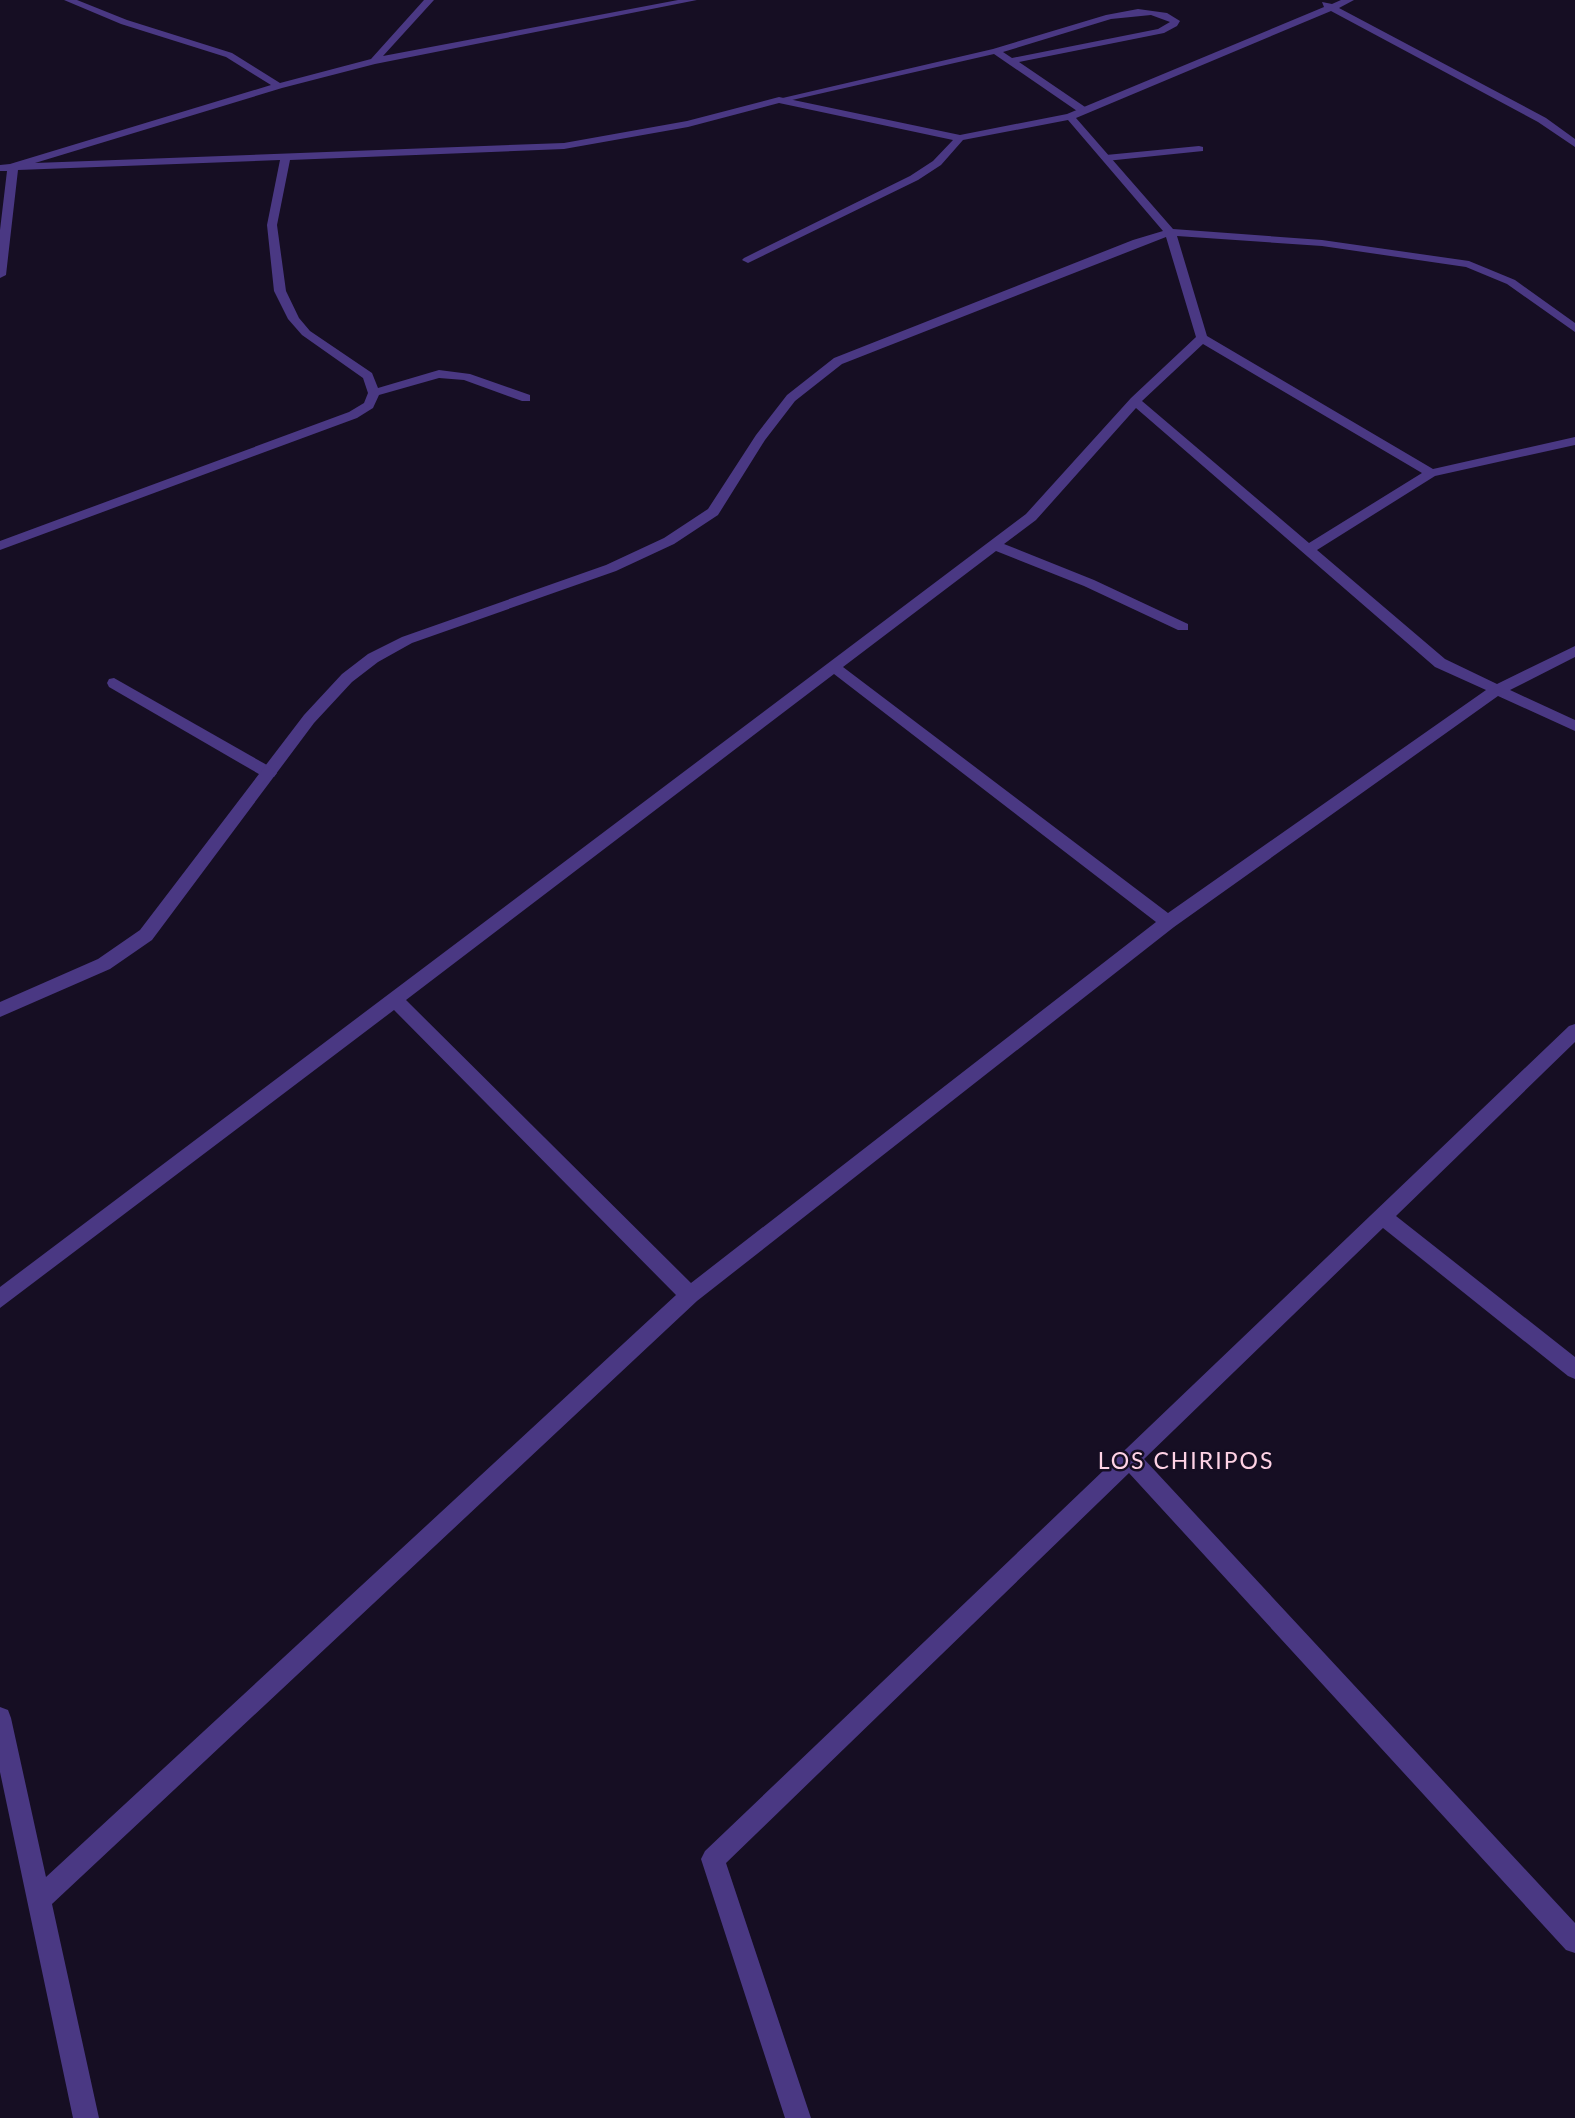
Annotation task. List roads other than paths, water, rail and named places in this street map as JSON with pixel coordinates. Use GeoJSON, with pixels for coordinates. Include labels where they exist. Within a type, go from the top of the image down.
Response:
{"type":"FeatureCollection","features":[{"type":"Feature","properties":{"kind":"street"},"geometry":{"type":"LineString","coordinates":[[69,0],[124,22],[229,55],[279,86]]}},
{"type":"Feature","properties":{"kind":"street"},"geometry":{"type":"LineString","coordinates":[[374,61],[429,0]]}},
{"type":"Feature","properties":{"kind":"street"},"geometry":{"type":"LineString","coordinates":[[13,167],[279,86],[374,61],[692,0]]}},
{"type":"Feature","properties":{"kind":"street"},"geometry":{"type":"LineString","coordinates":[[1319,0],[1542,120],[1575,144]]}},
{"type":"Feature","properties":{"kind":"street"},"geometry":{"type":"LineString","coordinates":[[779,100],[960,138],[1070,117],[1349,0]]}},
{"type":"Feature","properties":{"kind":"street"},"geometry":{"type":"LineString","coordinates":[[0,168],[564,146],[688,124],[779,100],[996,51],[1116,12],[1145,10],[1168,13],[1175,20],[1174,24],[1161,31],[1009,61]]}},
{"type":"Feature","properties":{"kind":"street"},"geometry":{"type":"LineString","coordinates":[[996,51],[1084,111]]}},
{"type":"Feature","properties":{"kind":"street"},"geometry":{"type":"LineString","coordinates":[[1070,117],[1170,232],[1202,338],[1431,473]]}},
{"type":"Feature","properties":{"kind":"street"},"geometry":{"type":"LineString","coordinates":[[748,260],[914,178],[937,163],[960,138]]}},
{"type":"Feature","properties":{"kind":"street"},"geometry":{"type":"LineString","coordinates":[[1106,158],[1199,149]]}},
{"type":"Feature","properties":{"kind":"street"},"geometry":{"type":"LineString","coordinates":[[0,545],[353,415],[369,405],[374,393],[368,376],[306,333],[294,319],[280,291],[272,225],[286,156]]}},
{"type":"Feature","properties":{"kind":"street"},"geometry":{"type":"LineString","coordinates":[[0,273],[13,167]]}},
{"type":"Feature","properties":{"kind":"street"},"geometry":{"type":"LineString","coordinates":[[0,1010],[104,964],[146,935],[309,719],[347,678],[373,658],[407,640],[611,568],[668,541],[713,512],[760,438],[791,398],[838,361],[1137,242],[1170,232],[1322,243],[1469,264],[1511,282],[1575,328]]}},
{"type":"Feature","properties":{"kind":"street"},"geometry":{"type":"LineString","coordinates":[[0,1299],[1031,517],[1135,401],[1202,338]]}},
{"type":"Feature","properties":{"kind":"street"},"geometry":{"type":"LineString","coordinates":[[374,393],[439,374],[466,377],[526,398]]}},
{"type":"Feature","properties":{"kind":"street"},"geometry":{"type":"LineString","coordinates":[[1135,401],[1440,663],[1575,726]]}},
{"type":"Feature","properties":{"kind":"street"},"geometry":{"type":"LineString","coordinates":[[1308,550],[1431,473],[1575,441]]}},
{"type":"Feature","properties":{"kind":"street"},"geometry":{"type":"LineString","coordinates":[[994,545],[1089,583],[1183,627]]}},
{"type":"Feature","properties":{"kind":"street"},"geometry":{"type":"LineString","coordinates":[[39,1900],[690,1295],[1168,922],[1497,690],[1575,650]]}},
{"type":"Feature","properties":{"kind":"street"},"geometry":{"type":"LineString","coordinates":[[834,667],[1168,922]]}},
{"type":"Feature","properties":{"kind":"street"},"geometry":{"type":"LineString","coordinates":[[114,683],[270,773]]}},
{"type":"Feature","properties":{"kind":"street"},"geometry":{"type":"LineString","coordinates":[[396,1001],[690,1295]]}},
{"type":"Feature","properties":{"kind":"street"},"geometry":{"type":"LineString","coordinates":[[798,2118],[713,1859],[1575,1031]]}},
{"type":"Feature","properties":{"kind":"street"},"geometry":{"type":"LineString","coordinates":[[1383,1217],[1575,1369]]}},
{"type":"Feature","properties":{"kind":"street"},"geometry":{"type":"LineString","coordinates":[[1129,1458],[1575,1941]]}},
{"type":"Feature","properties":{"kind":"street"},"geometry":{"type":"LineString","coordinates":[[0,1718],[86,2118]]}},
{"type":"Feature","properties":{"kind":"district","name":"LOS CHIRIPOS"},"geometry":{"type":"Point","coordinates":[1186,1461]}}]}
